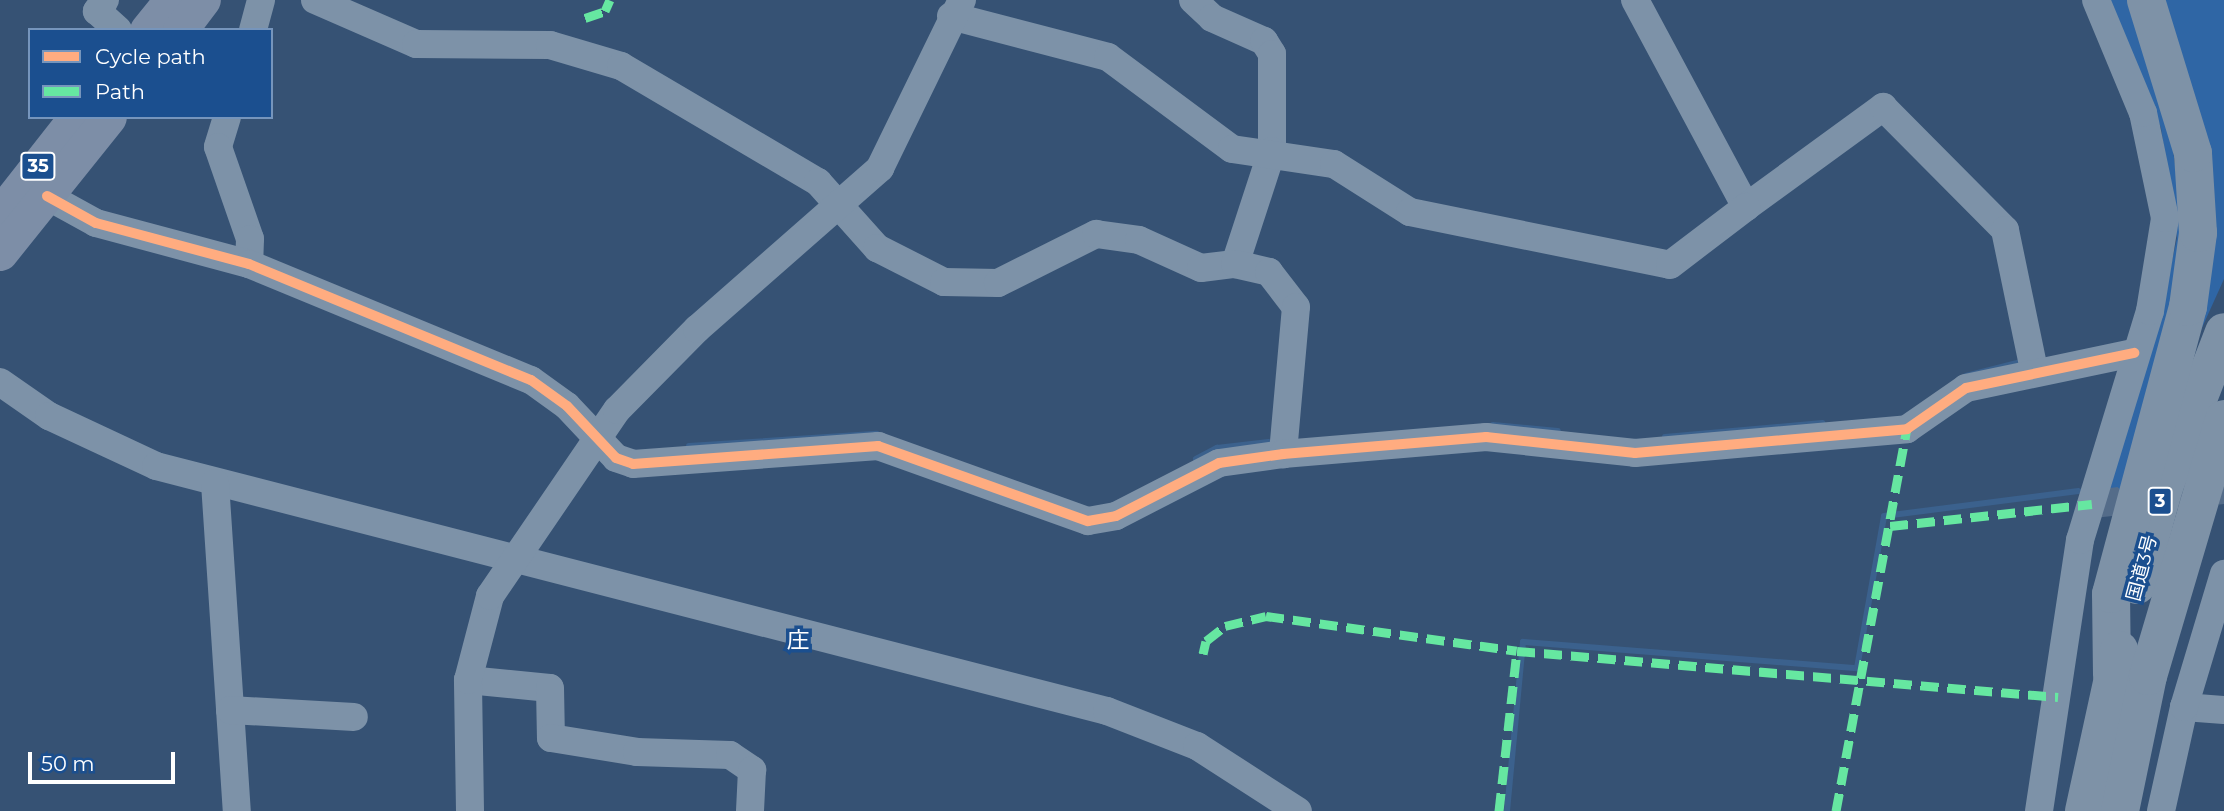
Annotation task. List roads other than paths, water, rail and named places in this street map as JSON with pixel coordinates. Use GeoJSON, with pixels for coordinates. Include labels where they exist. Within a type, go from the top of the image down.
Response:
{"type":"FeatureCollection","features":[{"type":"Feature","properties":{"kind":"highway"},"geometry":{"type":"LineString","coordinates":[[2112,675],[2111,594],[2188,307],[2198,233],[2193,153],[2146,0]]}},
{"type":"Feature","properties":{"kind":"highway","name":"国道3号"},"geometry":{"type":"LineString","coordinates":[[2084,811],[2112,675],[2164,488],[2224,332]]}},
{"type":"Feature","properties":{"kind":"highway","name":"国道3号"},"geometry":{"type":"LineString","coordinates":[[2120,811],[2195,502],[2224,419]]}},
{"type":"Feature","properties":{"kind":"main road"},"geometry":{"type":"LineString","coordinates":[[149,28],[171,0]]}},
{"type":"Feature","properties":{"kind":"main road"},"geometry":{"type":"LineString","coordinates":[[182,28],[204,0]]}},
{"type":"Feature","properties":{"kind":"main road","name":"35"},"geometry":{"type":"LineString","coordinates":[[0,214],[74,119]]}},
{"type":"Feature","properties":{"kind":"main road","name":"35"},"geometry":{"type":"LineString","coordinates":[[0,253],[108,119]]}},
{"type":"Feature","properties":{"kind":"street"},"geometry":{"type":"LineString","coordinates":[[104,0],[97,11],[116,28]]}},
{"type":"Feature","properties":{"kind":"street"},"geometry":{"type":"LineString","coordinates":[[254,28],[261,0]]}},
{"type":"Feature","properties":{"kind":"street"},"geometry":{"type":"LineString","coordinates":[[315,0],[416,44],[523,43],[591,53],[663,88],[818,182],[843,206],[877,248],[944,282],[974,287],[998,283],[1096,234],[1139,240],[1201,268],[1235,264],[1269,272],[1296,307],[1283,454]]}},
{"type":"Feature","properties":{"kind":"street"},"geometry":{"type":"LineString","coordinates":[[1193,0],[1212,18],[1264,41],[1272,54],[1272,150],[1235,264]]}},
{"type":"Feature","properties":{"kind":"street"},"geometry":{"type":"LineString","coordinates":[[1634,0],[1746,207]]}},
{"type":"Feature","properties":{"kind":"street"},"geometry":{"type":"LineString","coordinates":[[2039,811],[2080,540],[2161,266],[2165,218],[2143,113],[2096,0]]}},
{"type":"Feature","properties":{"kind":"street"},"geometry":{"type":"LineString","coordinates":[[470,811],[468,680],[481,610],[518,562],[598,438],[696,329],[843,206],[880,168],[957,8],[1108,57],[1232,149],[1272,150],[1334,164],[1410,212],[1670,265],[1884,107],[2004,230],[2034,370]]}},
{"type":"Feature","properties":{"kind":"street"},"geometry":{"type":"LineString","coordinates":[[226,119],[218,147],[250,239],[249,264]]}},
{"type":"Feature","properties":{"kind":"street"},"geometry":{"type":"LineString","coordinates":[[47,196],[96,223],[249,264],[531,380],[598,438],[616,458],[633,464],[878,446],[1088,521],[1116,516],[1219,463],[1283,454],[1486,438],[1635,453],[1907,429],[1966,388],[2034,370],[2134,353]]}},
{"type":"Feature","properties":{"kind":"street"},"geometry":{"type":"LineString","coordinates":[[0,382],[111,449],[215,483],[1107,711],[1219,757],[1298,811]]}},
{"type":"Feature","properties":{"kind":"street"},"geometry":{"type":"LineString","coordinates":[[215,483],[237,811]]}},
{"type":"Feature","properties":{"kind":"street"},"geometry":{"type":"LineString","coordinates":[[2161,811],[2184,707],[2224,574]]}},
{"type":"Feature","properties":{"kind":"street"},"geometry":{"type":"LineString","coordinates":[[468,680],[550,688],[551,738],[637,752],[730,755],[752,770],[750,811]]}},
{"type":"Feature","properties":{"kind":"street"},"geometry":{"type":"LineString","coordinates":[[2184,707],[2224,710]]}},
{"type":"Feature","properties":{"kind":"street"},"geometry":{"type":"LineString","coordinates":[[230,710],[354,717]]}},
{"type":"Feature","properties":{"kind":"waterway"},"geometry":{"type":"LineString","coordinates":[[1966,376],[2025,361]]}},
{"type":"Feature","properties":{"kind":"waterway"},"geometry":{"type":"LineString","coordinates":[[1665,437],[1822,423]]}},
{"type":"Feature","properties":{"kind":"waterway"},"geometry":{"type":"LineString","coordinates":[[1493,425],[1558,431]]}},
{"type":"Feature","properties":{"kind":"waterway"},"geometry":{"type":"LineString","coordinates":[[689,446],[877,434]]}},
{"type":"Feature","properties":{"kind":"waterway"},"geometry":{"type":"LineString","coordinates":[[1196,459],[1217,448],[1269,442]]}},
{"type":"Feature","properties":{"kind":"waterway"},"geometry":{"type":"LineString","coordinates":[[1507,811],[1523,642],[1857,668],[1884,516],[2078,491]]}},
{"type":"Feature","properties":{"kind":"tunnel"},"geometry":{"type":"LineString","coordinates":[[2092,504],[2224,490]]}},
{"type":"Feature","properties":{"kind":"district","name":"庄"},"geometry":{"type":"Point","coordinates":[798,640]}}]}
